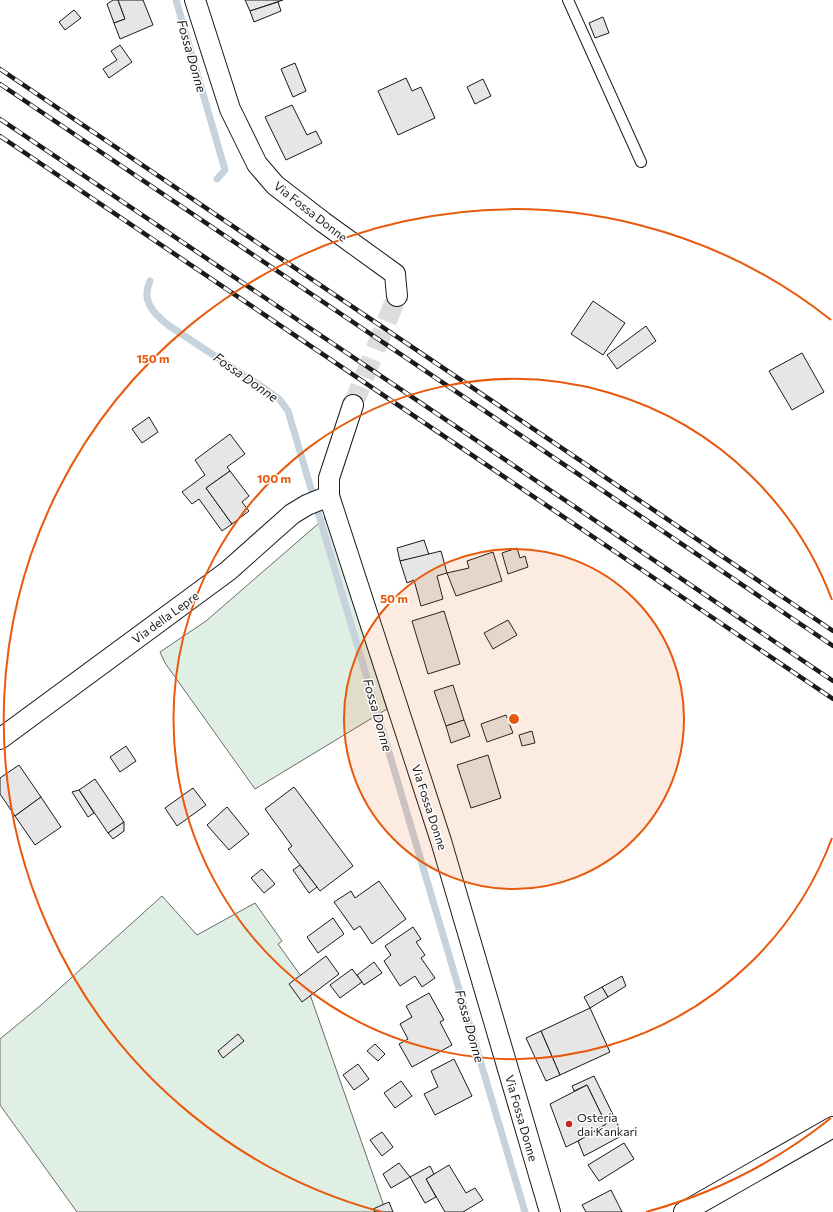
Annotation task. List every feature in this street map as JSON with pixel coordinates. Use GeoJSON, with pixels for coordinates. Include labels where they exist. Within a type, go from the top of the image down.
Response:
{"type":"FeatureCollection","features":[{"type":"Feature","properties":{"kind":"street","name":"Via Fossa Donne"},"geometry":{"type":"LineString","coordinates":[[195,0],[230,109],[258,164],[275,186],[395,274],[397,296]]}},
{"type":"Feature","properties":{"kind":"street","name":"Via Fossa Donne"},"geometry":{"type":"LineString","coordinates":[[353,405],[324,498],[441,841],[550,1212]]}},
{"type":"Feature","properties":{"kind":"street","name":"Via della Lepre"},"geometry":{"type":"LineString","coordinates":[[0,739],[228,571],[292,514],[307,505],[324,498]]}},
{"type":"Feature","properties":{"kind":"street"},"geometry":{"type":"LineString","coordinates":[[684,1212],[833,1127]]}},
{"type":"Feature","properties":{"kind":"lane"},"geometry":{"type":"LineString","coordinates":[[568,0],[642,162]]}},
{"type":"Feature","properties":{"kind":"green space"},"geometry":{"type":"Polygon","coordinates":[[[326,517],[387,709],[255,789],[165,663],[160,652],[206,621],[326,517]]]}},
{"type":"Feature","properties":{"kind":"green space"},"geometry":{"type":"Polygon","coordinates":[[[162,896],[197,935],[255,903],[282,941],[278,944],[306,983],[386,1212],[77,1212],[0,1105],[0,1039],[40,1006],[162,896]]]}},
{"type":"Feature","properties":{"kind":"building"},"geometry":{"type":"Polygon","coordinates":[[[113,0],[118,0],[125,19],[114,23],[107,4],[113,0]]]}},
{"type":"Feature","properties":{"kind":"building"},"geometry":{"type":"Polygon","coordinates":[[[118,0],[143,0],[153,25],[120,39],[114,23],[125,19],[118,0]]]}},
{"type":"Feature","properties":{"kind":"building"},"geometry":{"type":"Polygon","coordinates":[[[245,0],[283,0],[250,11],[245,0]]]}},
{"type":"Feature","properties":{"kind":"building"},"geometry":{"type":"Polygon","coordinates":[[[278,2],[281,11],[254,22],[250,11],[278,2]]]}},
{"type":"Feature","properties":{"kind":"building"},"geometry":{"type":"Polygon","coordinates":[[[74,10],[81,18],[65,30],[59,22],[74,10]]]}},
{"type":"Feature","properties":{"kind":"building"},"geometry":{"type":"Polygon","coordinates":[[[603,17],[609,33],[595,38],[589,23],[603,17]]]}},
{"type":"Feature","properties":{"kind":"building"},"geometry":{"type":"Polygon","coordinates":[[[120,45],[132,62],[109,78],[103,69],[117,60],[111,51],[120,45]]]}},
{"type":"Feature","properties":{"kind":"building"},"geometry":{"type":"Polygon","coordinates":[[[295,63],[306,91],[293,97],[281,69],[295,63]]]}},
{"type":"Feature","properties":{"kind":"building"},"geometry":{"type":"Polygon","coordinates":[[[406,78],[412,91],[421,87],[435,118],[398,135],[378,91],[406,78]]]}},
{"type":"Feature","properties":{"kind":"building"},"geometry":{"type":"Polygon","coordinates":[[[483,79],[491,96],[475,104],[467,87],[483,79]]]}},
{"type":"Feature","properties":{"kind":"building"},"geometry":{"type":"Polygon","coordinates":[[[292,105],[307,135],[316,131],[322,143],[286,160],[265,117],[292,105]]]}},
{"type":"Feature","properties":{"kind":"building"},"geometry":{"type":"Polygon","coordinates":[[[593,301],[625,323],[603,355],[571,334],[593,301]]]}},
{"type":"Feature","properties":{"kind":"building"},"geometry":{"type":"Polygon","coordinates":[[[646,326],[656,341],[617,369],[607,355],[646,326]]]}},
{"type":"Feature","properties":{"kind":"building"},"geometry":{"type":"Polygon","coordinates":[[[802,353],[824,392],[792,410],[769,371],[802,353]]]}},
{"type":"Feature","properties":{"kind":"building"},"geometry":{"type":"Polygon","coordinates":[[[149,417],[158,432],[142,443],[132,429],[149,417]]]}},
{"type":"Feature","properties":{"kind":"building"},"geometry":{"type":"Polygon","coordinates":[[[230,434],[245,454],[227,467],[230,471],[206,488],[232,524],[222,531],[199,499],[192,504],[182,492],[205,475],[195,460],[230,434]]]}},
{"type":"Feature","properties":{"kind":"building"},"geometry":{"type":"Polygon","coordinates":[[[230,471],[249,496],[242,502],[249,511],[232,524],[206,488],[230,471]]]}},
{"type":"Feature","properties":{"kind":"building"},"geometry":{"type":"Polygon","coordinates":[[[424,540],[429,555],[400,561],[397,548],[424,540]]]}},
{"type":"Feature","properties":{"kind":"building"},"geometry":{"type":"Polygon","coordinates":[[[517,548],[520,558],[525,556],[528,567],[508,574],[502,553],[517,548]]]}},
{"type":"Feature","properties":{"kind":"building"},"geometry":{"type":"Polygon","coordinates":[[[441,551],[447,573],[437,576],[443,599],[421,606],[414,580],[407,583],[400,561],[441,551]]]}},
{"type":"Feature","properties":{"kind":"building"},"geometry":{"type":"Polygon","coordinates":[[[493,552],[502,581],[456,596],[447,573],[469,568],[467,561],[493,552]]]}},
{"type":"Feature","properties":{"kind":"building"},"geometry":{"type":"Polygon","coordinates":[[[444,611],[460,664],[428,674],[412,621],[444,611]]]}},
{"type":"Feature","properties":{"kind":"building"},"geometry":{"type":"Polygon","coordinates":[[[508,620],[517,635],[493,649],[484,633],[508,620]]]}},
{"type":"Feature","properties":{"kind":"building"},"geometry":{"type":"Polygon","coordinates":[[[453,685],[464,720],[446,726],[434,691],[453,685]]]}},
{"type":"Feature","properties":{"kind":"building"},"geometry":{"type":"Polygon","coordinates":[[[506,715],[513,733],[487,742],[481,724],[506,715]]]}},
{"type":"Feature","properties":{"kind":"building"},"geometry":{"type":"Polygon","coordinates":[[[464,720],[470,736],[451,743],[446,726],[464,720]]]}},
{"type":"Feature","properties":{"kind":"building"},"geometry":{"type":"Polygon","coordinates":[[[532,731],[535,743],[522,746],[519,735],[532,731]]]}},
{"type":"Feature","properties":{"kind":"building"},"geometry":{"type":"Polygon","coordinates":[[[126,746],[136,761],[120,772],[110,757],[126,746]]]}},
{"type":"Feature","properties":{"kind":"building"},"geometry":{"type":"Polygon","coordinates":[[[488,755],[501,798],[471,808],[457,765],[488,755]]]}},
{"type":"Feature","properties":{"kind":"building"},"geometry":{"type":"Polygon","coordinates":[[[19,765],[41,797],[15,816],[0,794],[0,778],[19,765]]]}},
{"type":"Feature","properties":{"kind":"building"},"geometry":{"type":"Polygon","coordinates":[[[95,779],[124,822],[108,833],[79,790],[95,779]]]}},
{"type":"Feature","properties":{"kind":"building"},"geometry":{"type":"Polygon","coordinates":[[[294,787],[353,866],[320,891],[288,849],[292,846],[265,809],[294,787]]]}},
{"type":"Feature","properties":{"kind":"building"},"geometry":{"type":"Polygon","coordinates":[[[193,788],[206,805],[177,826],[165,808],[193,788]]]}},
{"type":"Feature","properties":{"kind":"building"},"geometry":{"type":"Polygon","coordinates":[[[79,790],[94,813],[88,817],[72,792],[79,790]]]}},
{"type":"Feature","properties":{"kind":"building"},"geometry":{"type":"Polygon","coordinates":[[[41,797],[61,827],[35,845],[15,816],[41,797]]]}},
{"type":"Feature","properties":{"kind":"building"},"geometry":{"type":"Polygon","coordinates":[[[227,807],[249,834],[229,850],[207,825],[227,807]]]}},
{"type":"Feature","properties":{"kind":"building"},"geometry":{"type":"Polygon","coordinates":[[[124,822],[124,831],[113,839],[108,833],[124,822]]]}},
{"type":"Feature","properties":{"kind":"building"},"geometry":{"type":"Polygon","coordinates":[[[300,865],[317,887],[309,893],[293,870],[300,865]]]}},
{"type":"Feature","properties":{"kind":"building"},"geometry":{"type":"Polygon","coordinates":[[[262,869],[275,884],[264,893],[251,878],[262,869]]]}},
{"type":"Feature","properties":{"kind":"building"},"geometry":{"type":"Polygon","coordinates":[[[379,881],[406,919],[372,944],[360,926],[354,930],[334,902],[351,891],[355,898],[379,881]]]}},
{"type":"Feature","properties":{"kind":"building"},"geometry":{"type":"Polygon","coordinates":[[[333,918],[344,934],[318,953],[307,937],[333,918]]]}},
{"type":"Feature","properties":{"kind":"building"},"geometry":{"type":"Polygon","coordinates":[[[413,927],[421,939],[416,942],[425,955],[421,958],[435,978],[422,987],[415,976],[400,986],[384,961],[391,955],[385,946],[413,927]]]}},
{"type":"Feature","properties":{"kind":"building"},"geometry":{"type":"Polygon","coordinates":[[[326,956],[339,974],[302,1002],[289,984],[326,956]]]}},
{"type":"Feature","properties":{"kind":"building"},"geometry":{"type":"Polygon","coordinates":[[[374,962],[382,973],[364,985],[357,975],[374,962]]]}},
{"type":"Feature","properties":{"kind":"building"},"geometry":{"type":"Polygon","coordinates":[[[352,969],[362,982],[340,998],[330,985],[352,969]]]}},
{"type":"Feature","properties":{"kind":"building"},"geometry":{"type":"Polygon","coordinates":[[[622,976],[626,986],[608,997],[602,987],[622,976]]]}},
{"type":"Feature","properties":{"kind":"building"},"geometry":{"type":"Polygon","coordinates":[[[602,987],[608,997],[590,1008],[584,997],[602,987]]]}},
{"type":"Feature","properties":{"kind":"building"},"geometry":{"type":"Polygon","coordinates":[[[429,993],[444,1020],[440,1022],[452,1045],[412,1067],[399,1044],[408,1039],[400,1024],[412,1017],[406,1006],[429,993]]]}},
{"type":"Feature","properties":{"kind":"building"},"geometry":{"type":"Polygon","coordinates":[[[590,1008],[610,1052],[560,1075],[541,1031],[590,1008]]]}},
{"type":"Feature","properties":{"kind":"building"},"geometry":{"type":"Polygon","coordinates":[[[541,1031],[560,1075],[546,1081],[526,1038],[541,1031]]]}},
{"type":"Feature","properties":{"kind":"building"},"geometry":{"type":"Polygon","coordinates":[[[238,1034],[244,1041],[223,1058],[218,1051],[238,1034]]]}},
{"type":"Feature","properties":{"kind":"building"},"geometry":{"type":"Polygon","coordinates":[[[375,1044],[385,1054],[378,1061],[367,1051],[375,1044]]]}},
{"type":"Feature","properties":{"kind":"building"},"geometry":{"type":"Polygon","coordinates":[[[454,1059],[472,1096],[435,1115],[424,1094],[438,1087],[431,1071],[454,1059]]]}},
{"type":"Feature","properties":{"kind":"building"},"geometry":{"type":"Polygon","coordinates":[[[358,1064],[369,1079],[354,1090],[343,1075],[358,1064]]]}},
{"type":"Feature","properties":{"kind":"building"},"geometry":{"type":"Polygon","coordinates":[[[594,1076],[623,1135],[584,1156],[578,1141],[606,1124],[587,1085],[574,1091],[572,1086],[594,1076]]]}},
{"type":"Feature","properties":{"kind":"building"},"geometry":{"type":"Polygon","coordinates":[[[401,1081],[412,1096],[395,1108],[384,1093],[401,1081]]]}},
{"type":"Feature","properties":{"kind":"building"},"geometry":{"type":"Polygon","coordinates":[[[587,1085],[606,1124],[566,1147],[550,1104],[587,1085]]]}},
{"type":"Feature","properties":{"kind":"building"},"geometry":{"type":"Polygon","coordinates":[[[382,1132],[393,1147],[382,1156],[370,1140],[382,1132]]]}},
{"type":"Feature","properties":{"kind":"building"},"geometry":{"type":"Polygon","coordinates":[[[624,1143],[634,1159],[599,1181],[588,1165],[624,1143]]]}},
{"type":"Feature","properties":{"kind":"building"},"geometry":{"type":"Polygon","coordinates":[[[399,1163],[410,1177],[391,1188],[383,1174],[399,1163]]]}},
{"type":"Feature","properties":{"kind":"building"},"geometry":{"type":"Polygon","coordinates":[[[449,1165],[466,1193],[475,1188],[483,1200],[463,1212],[445,1212],[426,1179],[449,1165]]]}},
{"type":"Feature","properties":{"kind":"building"},"geometry":{"type":"Polygon","coordinates":[[[430,1166],[434,1174],[426,1179],[436,1197],[425,1203],[410,1177],[430,1166]]]}},
{"type":"Feature","properties":{"kind":"building"},"geometry":{"type":"Polygon","coordinates":[[[611,1190],[622,1212],[586,1212],[582,1205],[611,1190]]]}},
{"type":"Feature","properties":{"kind":"building"},"geometry":{"type":"Polygon","coordinates":[[[389,1202],[393,1212],[375,1212],[373,1209],[389,1202]]]}},
{"type":"Feature","properties":{"kind":"waterway","name":"Fossa Donne"},"geometry":{"type":"LineString","coordinates":[[176,0],[225,170],[217,179]]}},
{"type":"Feature","properties":{"kind":"waterway","name":"Fossa Donne"},"geometry":{"type":"LineString","coordinates":[[150,281],[147,295],[148,301],[153,311],[158,316],[168,325],[268,391],[280,400],[288,411],[525,1212]]}},
{"type":"Feature","properties":{"kind":"tunnel"},"geometry":{"type":"LineString","coordinates":[[353,405],[397,296]]}},
{"type":"Feature","properties":{"kind":"railway"},"geometry":{"type":"LineString","coordinates":[[0,69],[833,631]]}},
{"type":"Feature","properties":{"kind":"railway"},"geometry":{"type":"LineString","coordinates":[[0,84],[833,646]]}},
{"type":"Feature","properties":{"kind":"railway"},"geometry":{"type":"LineString","coordinates":[[0,119],[833,681]]}},
{"type":"Feature","properties":{"kind":"railway"},"geometry":{"type":"LineString","coordinates":[[0,136],[833,699]]}},
{"type":"Feature","properties":{"kind":"place","name":"Osteria dai Kankari"},"geometry":{"type":"Point","coordinates":[569,1124]}}]}
